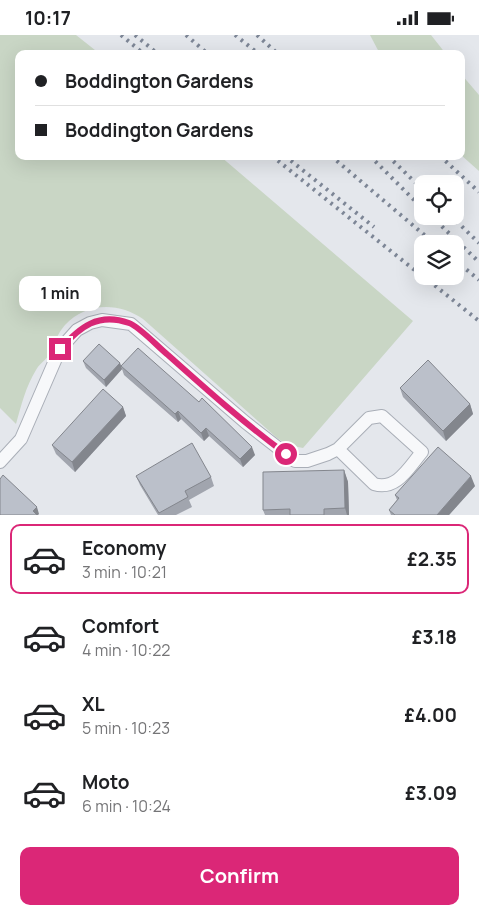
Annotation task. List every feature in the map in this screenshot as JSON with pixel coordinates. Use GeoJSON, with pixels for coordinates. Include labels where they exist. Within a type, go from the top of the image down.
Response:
{"type":"FeatureCollection","features":[{"type":"Feature","properties":{"kind":"street"},"geometry":{"type":"LineString","coordinates":[[0,462],[21,439],[60,349],[77,329],[102,320],[131,324],[245,423],[295,461],[318,458],[338,449],[369,418],[382,416],[422,452],[397,482],[382,486],[374,484],[338,449]]}},
{"type":"Feature","properties":{"kind":"green space"},"geometry":{"type":"Polygon","coordinates":[[[0,35],[76,35],[95,50],[15,50],[15,160],[225,160],[413,321],[303,448],[288,445],[277,438],[143,319],[134,313],[113,307],[103,307],[83,312],[73,317],[62,328],[49,355],[32,376],[16,424],[0,408],[0,35]]]}},
{"type":"Feature","properties":{"kind":"green space"},"geometry":{"type":"Polygon","coordinates":[[[370,35],[431,35],[443,50],[378,50],[370,35]]]}},
{"type":"Feature","properties":{"kind":"green space"},"geometry":{"type":"Polygon","coordinates":[[[465,79],[479,95],[479,171],[465,159],[465,79]]]}},
{"type":"Feature","properties":{"kind":"building"},"geometry":{"type":"Polygon","coordinates":[[[99,344],[120,363],[104,380],[83,361],[99,344]]]}},
{"type":"Feature","properties":{"kind":"building"},"geometry":{"type":"Polygon","coordinates":[[[138,348],[199,402],[202,398],[252,447],[240,459],[206,428],[201,433],[178,411],[175,414],[121,366],[138,348]]]}},
{"type":"Feature","properties":{"kind":"building"},"geometry":{"type":"Polygon","coordinates":[[[428,360],[470,404],[443,431],[400,388],[428,360]]]}},
{"type":"Feature","properties":{"kind":"building"},"geometry":{"type":"Polygon","coordinates":[[[103,389],[123,407],[72,462],[52,445],[103,389]]]}},
{"type":"Feature","properties":{"kind":"building"},"geometry":{"type":"Polygon","coordinates":[[[192,443],[211,477],[185,491],[188,497],[159,513],[136,476],[192,443]]]}},
{"type":"Feature","properties":{"kind":"building"},"geometry":{"type":"Polygon","coordinates":[[[438,447],[471,476],[437,515],[395,515],[389,510],[399,498],[395,495],[438,447]]]}},
{"type":"Feature","properties":{"kind":"building"},"geometry":{"type":"Polygon","coordinates":[[[344,470],[345,508],[324,509],[324,515],[290,515],[290,509],[263,510],[263,472],[344,470]]]}},
{"type":"Feature","properties":{"kind":"building"},"geometry":{"type":"Polygon","coordinates":[[[3,475],[37,507],[33,511],[37,515],[0,515],[0,479],[3,475]]]}},
{"type":"Feature","properties":{"kind":"railway"},"geometry":{"type":"LineString","coordinates":[[121,35],[139,50]]}},
{"type":"Feature","properties":{"kind":"railway"},"geometry":{"type":"LineString","coordinates":[[135,35],[153,50]]}},
{"type":"Feature","properties":{"kind":"railway"},"geometry":{"type":"LineString","coordinates":[[186,35],[203,50]]}},
{"type":"Feature","properties":{"kind":"railway"},"geometry":{"type":"LineString","coordinates":[[235,35],[254,50]]}},
{"type":"Feature","properties":{"kind":"railway"},"geometry":{"type":"LineString","coordinates":[[257,35],[274,50]]}},
{"type":"Feature","properties":{"kind":"railway"},"geometry":{"type":"LineString","coordinates":[[277,160],[414,270]]}},
{"type":"Feature","properties":{"kind":"railway"},"geometry":{"type":"LineString","coordinates":[[290,160],[374,227]]}},
{"type":"Feature","properties":{"kind":"railway"},"geometry":{"type":"LineString","coordinates":[[336,160],[424,235]]}},
{"type":"Feature","properties":{"kind":"railway"},"geometry":{"type":"LineString","coordinates":[[374,160],[414,200]]}},
{"type":"Feature","properties":{"kind":"railway"},"geometry":{"type":"LineString","coordinates":[[392,160],[414,181]]}},
{"type":"Feature","properties":{"kind":"railway"},"geometry":{"type":"LineString","coordinates":[[444,160],[479,192]]}},
{"type":"Feature","properties":{"kind":"railway"},"geometry":{"type":"LineString","coordinates":[[440,225],[479,262]]}},
{"type":"Feature","properties":{"kind":"railway"},"geometry":{"type":"LineString","coordinates":[[460,225],[479,243]]}},
{"type":"Feature","properties":{"kind":"railway"},"geometry":{"type":"LineString","coordinates":[[464,268],[479,280]]}},
{"type":"Feature","properties":{"kind":"railway"},"geometry":{"type":"LineString","coordinates":[[434,285],[479,321]]}},
{"type":"Feature","properties":{"kind":"route"},"geometry":{"type":"LineString","coordinates":[[60,349],[77,329],[90,323],[102,320],[131,324],[245,423],[286,454]]}}]}
